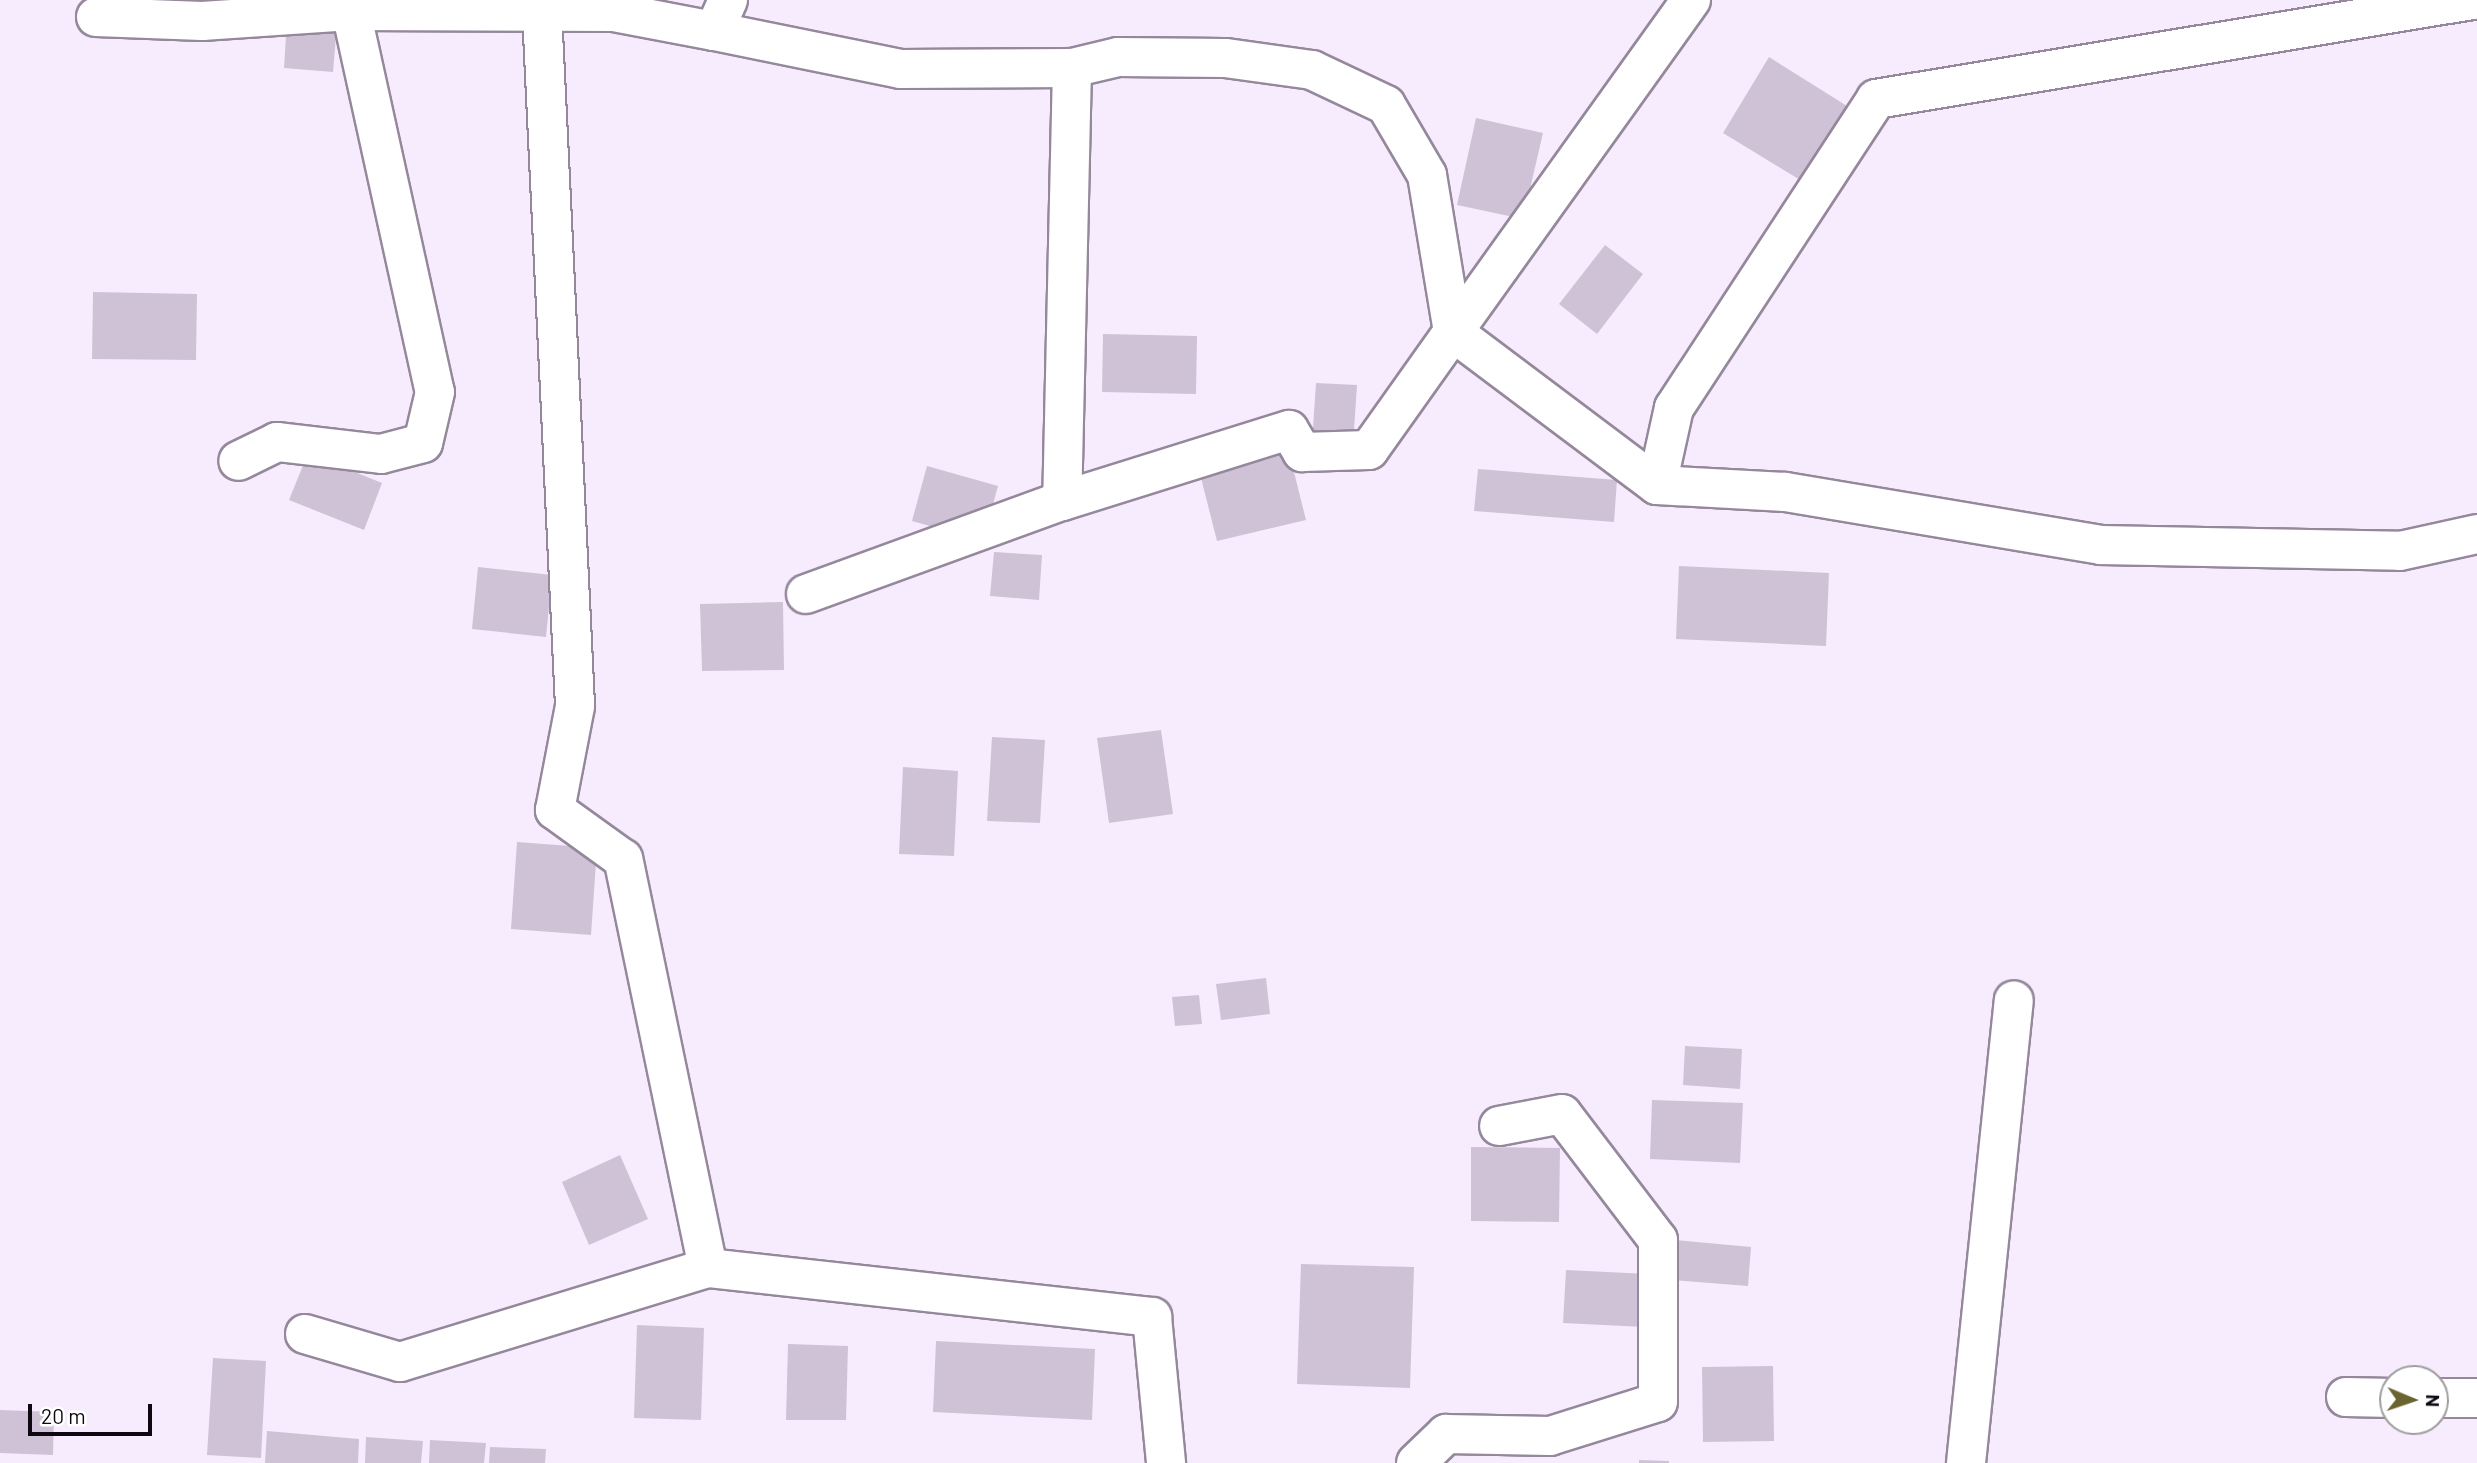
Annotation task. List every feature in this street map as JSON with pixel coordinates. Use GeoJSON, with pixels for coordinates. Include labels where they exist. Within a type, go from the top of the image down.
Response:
{"type":"FeatureCollection","features":[{"type":"Feature","properties":{"kind":"street"},"geometry":{"type":"LineString","coordinates":[[806,594],[1062,501],[1289,430],[1302,452],[1369,450],[1691,0]]}},
{"type":"Feature","properties":{"kind":"street"},"geometry":{"type":"LineString","coordinates":[[1657,485],[1674,408],[1876,99],[2472,0]]}},
{"type":"Feature","properties":{"kind":"street"},"geometry":{"type":"LineString","coordinates":[[96,18],[202,21],[350,6],[721,15],[900,69],[1072,68],[1118,57],[1225,58],[1312,70],[1386,105],[1427,175],[1453,332],[1657,485],[1785,492],[2101,545],[2400,551],[2477,534]]}},
{"type":"Feature","properties":{"kind":"street"},"geometry":{"type":"LineString","coordinates":[[238,461],[277,442],[382,454],[423,443],[435,392],[350,6]]}},
{"type":"Feature","properties":{"kind":"street"},"geometry":{"type":"LineString","coordinates":[[542,12],[575,706],[555,810],[623,859],[708,1268]]}},
{"type":"Feature","properties":{"kind":"street"},"geometry":{"type":"LineString","coordinates":[[1062,501],[1072,68]]}},
{"type":"Feature","properties":{"kind":"street"},"geometry":{"type":"LineString","coordinates":[[1966,1463],[2014,1000]]}},
{"type":"Feature","properties":{"kind":"street"},"geometry":{"type":"LineString","coordinates":[[1416,1463],[1446,1434],[1550,1436],[1658,1402],[1658,1240],[1562,1114],[1499,1126]]}},
{"type":"Feature","properties":{"kind":"street"},"geometry":{"type":"LineString","coordinates":[[305,1334],[400,1362],[708,1268],[1152,1317],[1166,1463]]}},
{"type":"Feature","properties":{"kind":"street"},"geometry":{"type":"LineString","coordinates":[[2346,1397],[2379,1398]]}},
{"type":"Feature","properties":{"kind":"street"},"geometry":{"type":"LineString","coordinates":[[2449,1398],[2477,1398]]}},
{"type":"Feature","properties":{"kind":"building"},"geometry":{"type":"Polygon","coordinates":[[[287,20],[337,24],[333,72],[284,68],[287,20]]]}},
{"type":"Feature","properties":{"kind":"building"},"geometry":{"type":"Polygon","coordinates":[[[1769,57],[1855,111],[1810,186],[1723,133],[1769,57]]]}},
{"type":"Feature","properties":{"kind":"building"},"geometry":{"type":"Polygon","coordinates":[[[1476,118],[1543,133],[1523,219],[1457,205],[1476,118]]]}},
{"type":"Feature","properties":{"kind":"building"},"geometry":{"type":"Polygon","coordinates":[[[1605,245],[1643,274],[1597,334],[1559,304],[1605,245]]]}},
{"type":"Feature","properties":{"kind":"building"},"geometry":{"type":"Polygon","coordinates":[[[93,292],[197,294],[196,360],[92,359],[93,292]]]}},
{"type":"Feature","properties":{"kind":"building"},"geometry":{"type":"Polygon","coordinates":[[[1103,334],[1197,336],[1196,394],[1102,392],[1103,334]]]}},
{"type":"Feature","properties":{"kind":"building"},"geometry":{"type":"Polygon","coordinates":[[[1316,383],[1357,385],[1353,445],[1312,443],[1316,383]]]}},
{"type":"Feature","properties":{"kind":"building"},"geometry":{"type":"Polygon","coordinates":[[[1287,444],[1306,520],[1217,541],[1198,466],[1287,444]]]}},
{"type":"Feature","properties":{"kind":"building"},"geometry":{"type":"Polygon","coordinates":[[[308,453],[382,483],[364,530],[289,500],[308,453]]]}},
{"type":"Feature","properties":{"kind":"building"},"geometry":{"type":"Polygon","coordinates":[[[927,466],[998,486],[983,541],[912,521],[927,466]]]}},
{"type":"Feature","properties":{"kind":"building"},"geometry":{"type":"Polygon","coordinates":[[[1478,469],[1617,480],[1614,522],[1474,511],[1478,469]]]}},
{"type":"Feature","properties":{"kind":"building"},"geometry":{"type":"Polygon","coordinates":[[[994,552],[1042,555],[1039,600],[990,596],[994,552]]]}},
{"type":"Feature","properties":{"kind":"building"},"geometry":{"type":"Polygon","coordinates":[[[1679,566],[1829,573],[1826,646],[1676,639],[1679,566]]]}},
{"type":"Feature","properties":{"kind":"building"},"geometry":{"type":"Polygon","coordinates":[[[478,567],[552,575],[546,637],[472,629],[478,567]]]}},
{"type":"Feature","properties":{"kind":"building"},"geometry":{"type":"Polygon","coordinates":[[[783,602],[784,670],[702,671],[700,604],[783,602]]]}},
{"type":"Feature","properties":{"kind":"building"},"geometry":{"type":"Polygon","coordinates":[[[1161,730],[1173,814],[1109,823],[1097,738],[1161,730]]]}},
{"type":"Feature","properties":{"kind":"building"},"geometry":{"type":"Polygon","coordinates":[[[992,737],[1045,740],[1040,823],[987,821],[992,737]]]}},
{"type":"Feature","properties":{"kind":"building"},"geometry":{"type":"Polygon","coordinates":[[[903,767],[958,771],[954,856],[899,854],[903,767]]]}},
{"type":"Feature","properties":{"kind":"building"},"geometry":{"type":"Polygon","coordinates":[[[517,842],[597,848],[591,935],[511,929],[517,842]]]}},
{"type":"Feature","properties":{"kind":"building"},"geometry":{"type":"Polygon","coordinates":[[[1266,978],[1270,1014],[1221,1020],[1216,984],[1266,978]]]}},
{"type":"Feature","properties":{"kind":"building"},"geometry":{"type":"Polygon","coordinates":[[[1199,995],[1202,1024],[1175,1026],[1172,997],[1199,995]]]}},
{"type":"Feature","properties":{"kind":"building"},"geometry":{"type":"Polygon","coordinates":[[[1685,1046],[1742,1049],[1740,1089],[1683,1085],[1685,1046]]]}},
{"type":"Feature","properties":{"kind":"building"},"geometry":{"type":"Polygon","coordinates":[[[1652,1100],[1743,1103],[1740,1163],[1650,1159],[1652,1100]]]}},
{"type":"Feature","properties":{"kind":"building"},"geometry":{"type":"Polygon","coordinates":[[[1471,1147],[1560,1148],[1559,1222],[1471,1221],[1471,1147]]]}},
{"type":"Feature","properties":{"kind":"building"},"geometry":{"type":"Polygon","coordinates":[[[620,1155],[648,1219],[589,1245],[562,1182],[620,1155]]]}},
{"type":"Feature","properties":{"kind":"building"},"geometry":{"type":"Polygon","coordinates":[[[1675,1240],[1751,1247],[1748,1286],[1672,1280],[1675,1240]]]}},
{"type":"Feature","properties":{"kind":"building"},"geometry":{"type":"Polygon","coordinates":[[[1301,1264],[1414,1267],[1410,1388],[1297,1384],[1301,1264]]]}},
{"type":"Feature","properties":{"kind":"building"},"geometry":{"type":"Polygon","coordinates":[[[1566,1270],[1648,1274],[1644,1327],[1563,1323],[1566,1270]]]}},
{"type":"Feature","properties":{"kind":"building"},"geometry":{"type":"Polygon","coordinates":[[[637,1325],[704,1328],[701,1420],[634,1418],[637,1325]]]}},
{"type":"Feature","properties":{"kind":"building"},"geometry":{"type":"Polygon","coordinates":[[[936,1341],[1095,1349],[1092,1420],[933,1412],[936,1341]]]}},
{"type":"Feature","properties":{"kind":"building"},"geometry":{"type":"Polygon","coordinates":[[[788,1344],[848,1346],[846,1420],[786,1420],[788,1344]]]}},
{"type":"Feature","properties":{"kind":"building"},"geometry":{"type":"Polygon","coordinates":[[[213,1358],[266,1361],[261,1458],[207,1455],[213,1358]]]}},
{"type":"Feature","properties":{"kind":"building"},"geometry":{"type":"Polygon","coordinates":[[[1773,1366],[1774,1441],[1703,1442],[1702,1367],[1773,1366]]]}},
{"type":"Feature","properties":{"kind":"building"},"geometry":{"type":"Polygon","coordinates":[[[0,1410],[54,1412],[53,1455],[0,1453],[0,1410]]]}},
{"type":"Feature","properties":{"kind":"building"},"geometry":{"type":"Polygon","coordinates":[[[267,1431],[359,1439],[358,1463],[265,1463],[267,1431]]]}},
{"type":"Feature","properties":{"kind":"building"},"geometry":{"type":"Polygon","coordinates":[[[366,1437],[423,1441],[421,1463],[365,1463],[366,1437]]]}},
{"type":"Feature","properties":{"kind":"building"},"geometry":{"type":"Polygon","coordinates":[[[430,1440],[486,1443],[484,1463],[429,1463],[430,1440]]]}},
{"type":"Feature","properties":{"kind":"building"},"geometry":{"type":"Polygon","coordinates":[[[490,1447],[546,1449],[545,1463],[489,1463],[490,1447]]]}},
{"type":"Feature","properties":{"kind":"building"},"geometry":{"type":"Polygon","coordinates":[[[1639,1460],[1669,1461],[1669,1463],[1639,1463],[1639,1460]]]}}]}
